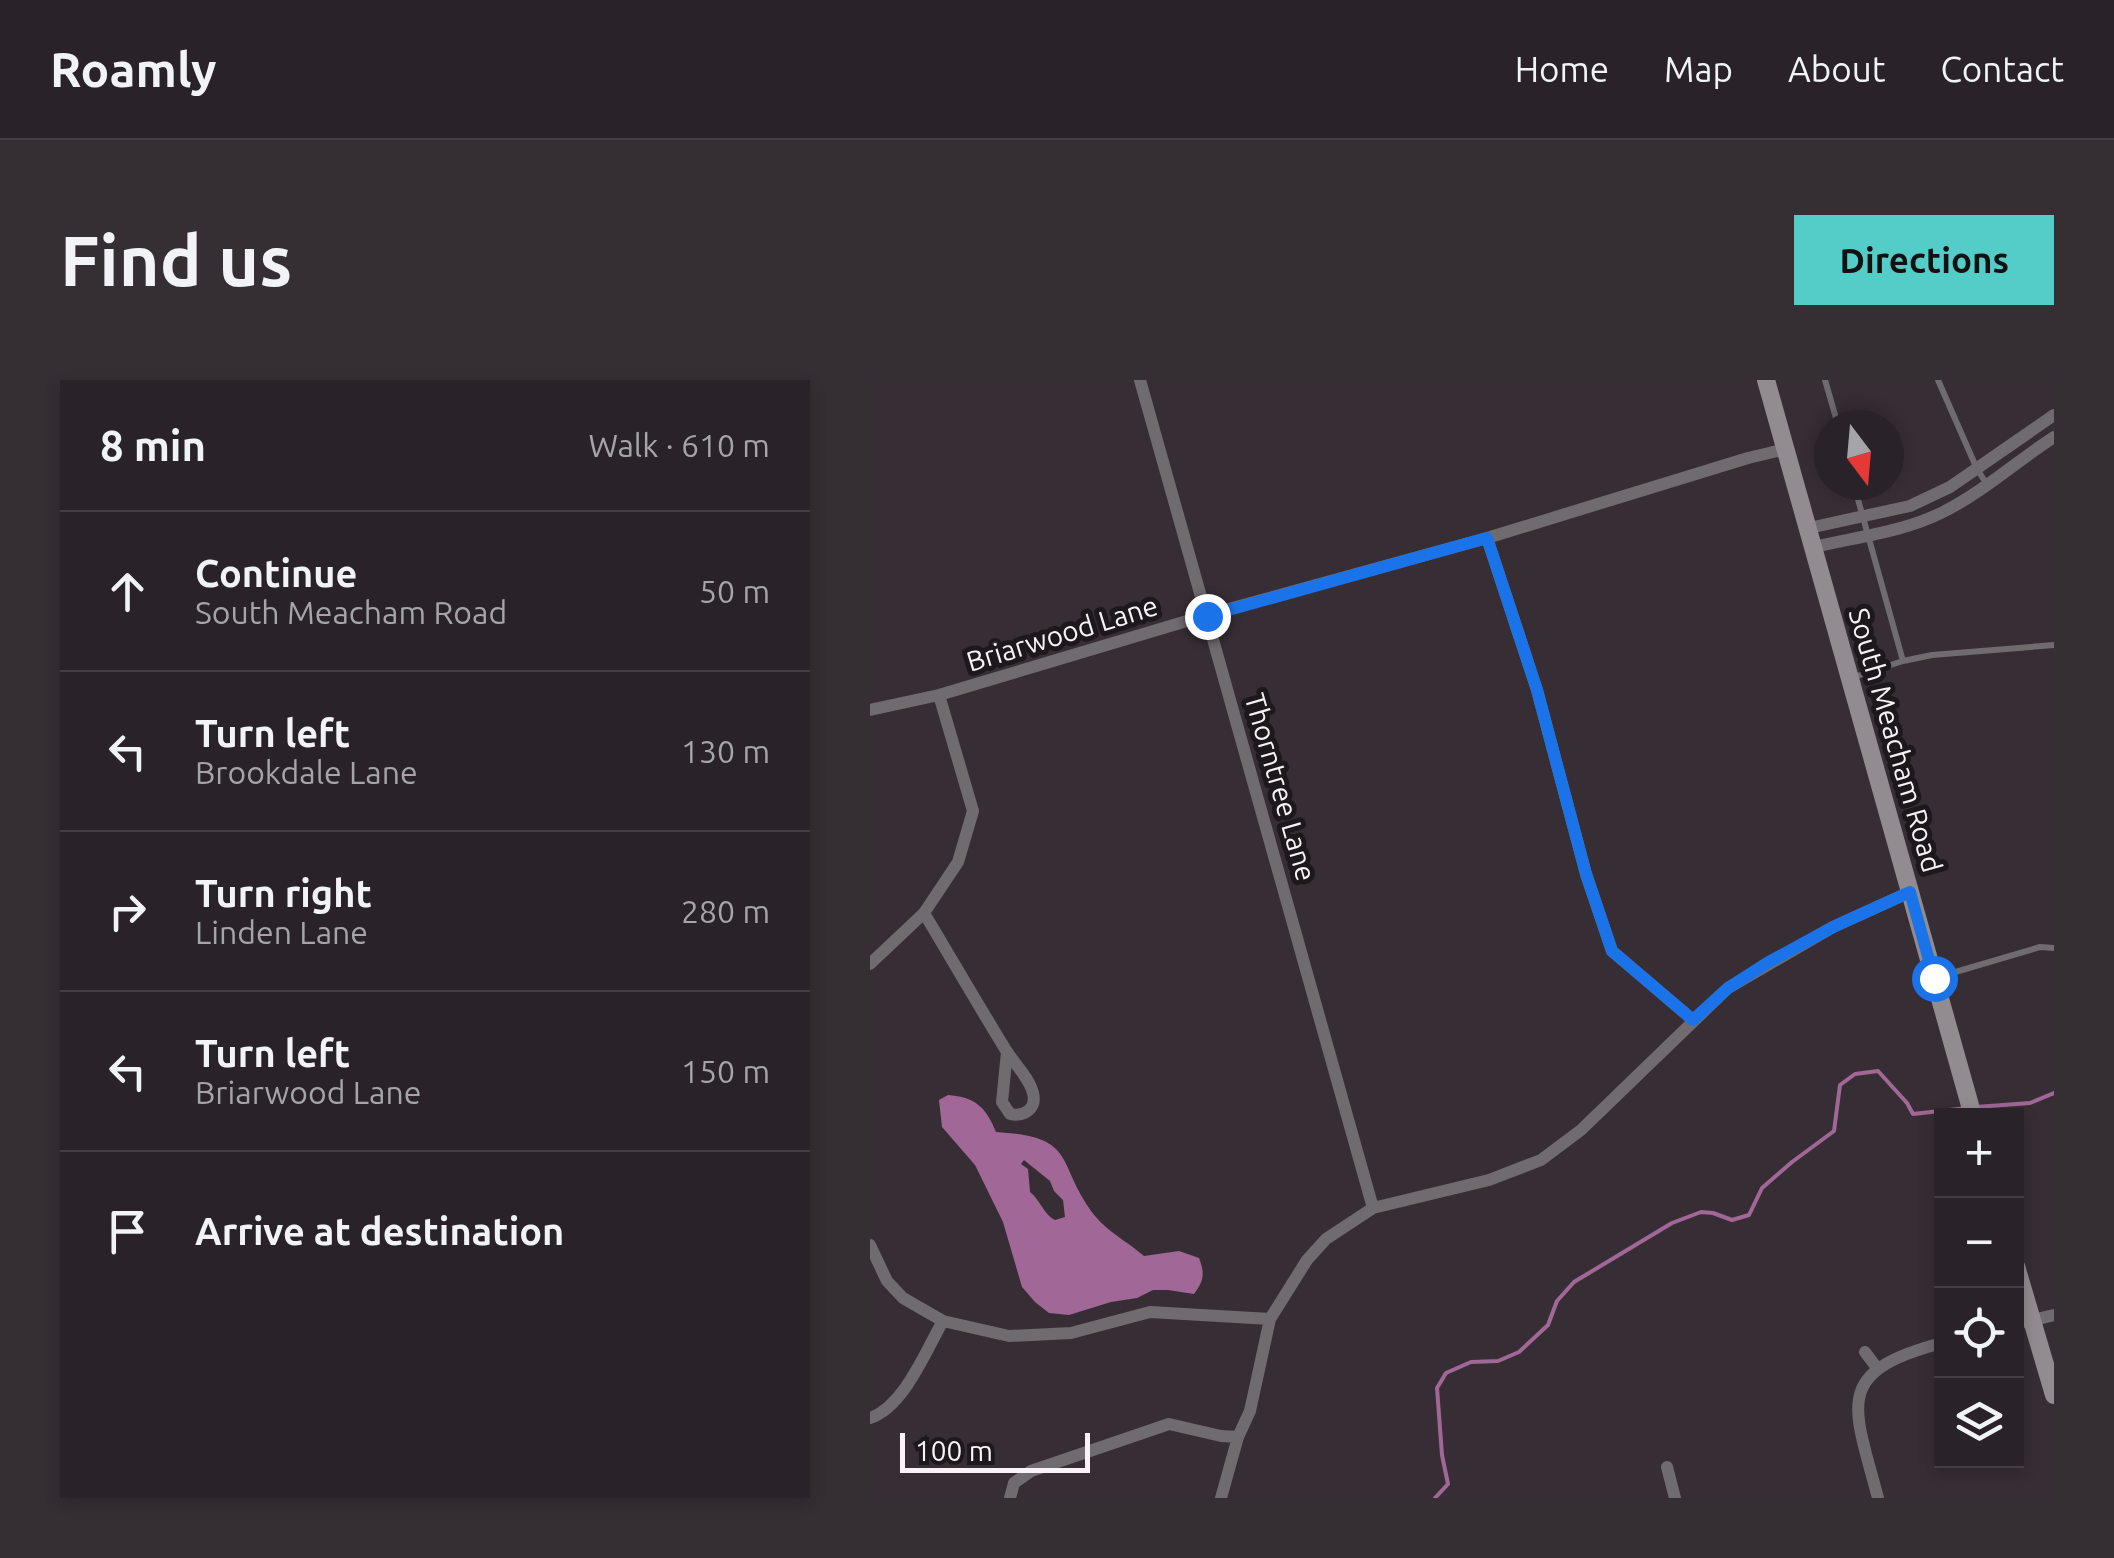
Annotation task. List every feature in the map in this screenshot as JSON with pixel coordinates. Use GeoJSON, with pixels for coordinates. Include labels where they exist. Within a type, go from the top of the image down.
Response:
{"type":"FeatureCollection","features":[{"type":"Feature","properties":{"kind":"main road","name":"South Meacham Road"},"geometry":{"type":"LineString","coordinates":[[1766,380],[1970,1108]]}},
{"type":"Feature","properties":{"kind":"main road"},"geometry":{"type":"LineString","coordinates":[[2020,1288],[2025,1322],[2054,1395]]}},
{"type":"Feature","properties":{"kind":"street","name":"Thorntree Lane"},"geometry":{"type":"LineString","coordinates":[[1140,380],[1374,1208]]}},
{"type":"Feature","properties":{"kind":"street"},"geometry":{"type":"LineString","coordinates":[[1811,538],[1862,518],[1910,506],[1950,487],[2054,415]]}},
{"type":"Feature","properties":{"kind":"street"},"geometry":{"type":"LineString","coordinates":[[1811,538],[1867,535],[1912,525],[1942,513],[2054,436]]}},
{"type":"Feature","properties":{"kind":"street","name":"Briarwood Lane"},"geometry":{"type":"LineString","coordinates":[[870,710],[938,695],[1786,450]]}},
{"type":"Feature","properties":{"kind":"street"},"geometry":{"type":"LineString","coordinates":[[1487,538],[1537,690],[1586,874],[1612,951],[1693,1020]]}},
{"type":"Feature","properties":{"kind":"street"},"geometry":{"type":"LineString","coordinates":[[870,964],[924,913],[958,862],[973,811],[938,695]]}},
{"type":"Feature","properties":{"kind":"street"},"geometry":{"type":"LineString","coordinates":[[1222,1496],[1238,1437],[1250,1411],[1270,1319],[1307,1260],[1326,1239],[1374,1208],[1489,1180],[1540,1160],[1581,1130],[1728,988],[1833,927],[1910,892]]}},
{"type":"Feature","properties":{"kind":"street"},"geometry":{"type":"LineString","coordinates":[[924,913],[1007,1052]]}},
{"type":"Feature","properties":{"kind":"street"},"geometry":{"type":"LineString","coordinates":[[870,1245],[894,1290],[918,1307],[943,1320],[1009,1336],[1070,1333],[1150,1312],[1270,1319]]}},
{"type":"Feature","properties":{"kind":"street"},"geometry":{"type":"LineString","coordinates":[[2025,1322],[2054,1315]]}},
{"type":"Feature","properties":{"kind":"street"},"geometry":{"type":"LineString","coordinates":[[870,1418],[884,1412],[899,1397],[943,1320]]}},
{"type":"Feature","properties":{"kind":"street"},"geometry":{"type":"LineString","coordinates":[[1878,1498],[1858,1412],[1858,1394],[1877,1368],[1934,1346]]}},
{"type":"Feature","properties":{"kind":"street"},"geometry":{"type":"LineString","coordinates":[[1866,1352],[1877,1368]]}},
{"type":"Feature","properties":{"kind":"street"},"geometry":{"type":"LineString","coordinates":[[1010,1498],[1014,1482],[1031,1470],[1169,1424],[1238,1437]]}},
{"type":"Feature","properties":{"kind":"street"},"geometry":{"type":"LineString","coordinates":[[1666,1467],[1675,1498]]}},
{"type":"Feature","properties":{"kind":"lane"},"geometry":{"type":"LineString","coordinates":[[1825,380],[1834,410]]}},
{"type":"Feature","properties":{"kind":"lane"},"geometry":{"type":"LineString","coordinates":[[1938,380],[1977,470],[1988,485]]}},
{"type":"Feature","properties":{"kind":"lane"},"geometry":{"type":"LineString","coordinates":[[1858,500],[1903,661]]}},
{"type":"Feature","properties":{"kind":"lane"},"geometry":{"type":"LineString","coordinates":[[1850,678],[1932,655],[2054,645]]}},
{"type":"Feature","properties":{"kind":"lane"},"geometry":{"type":"LineString","coordinates":[[1934,978],[2040,948],[2054,948]]}},
{"type":"Feature","properties":{"kind":"shaded area"},"geometry":{"type":"Polygon","coordinates":[[[948,1095],[965,1098],[984,1110],[996,1132],[1023,1135],[1053,1147],[1062,1156],[1095,1216],[1144,1256],[1179,1251],[1199,1258],[1202,1277],[1194,1294],[1153,1290],[1137,1298],[1069,1315],[1049,1313],[1022,1287],[1003,1222],[975,1165],[942,1127],[939,1100],[948,1095]],[[1024,1160],[1021,1164],[1028,1169],[1030,1192],[1055,1220],[1065,1217],[1063,1200],[1050,1181],[1024,1160]]]}},
{"type":"Feature","properties":{"kind":"waterway"},"geometry":{"type":"LineString","coordinates":[[1435,1498],[1448,1484],[1437,1388],[1446,1373],[1471,1362],[1498,1361],[1519,1352],[1548,1325],[1557,1301],[1574,1282],[1672,1223],[1701,1212],[1732,1220],[1749,1215],[1762,1188],[1834,1131],[1840,1085],[1855,1074],[1878,1071],[1913,1114],[1934,1112]]}},
{"type":"Feature","properties":{"kind":"waterway"},"geometry":{"type":"LineString","coordinates":[[1976,1107],[2030,1103],[2054,1093]]}},
{"type":"Feature","properties":{"kind":"route"},"geometry":{"type":"LineString","coordinates":[[1207,616],[1487,538],[1537,690],[1586,874],[1612,951],[1693,1020],[1728,988],[1767,963],[1910,892],[1934,978]]}}]}
